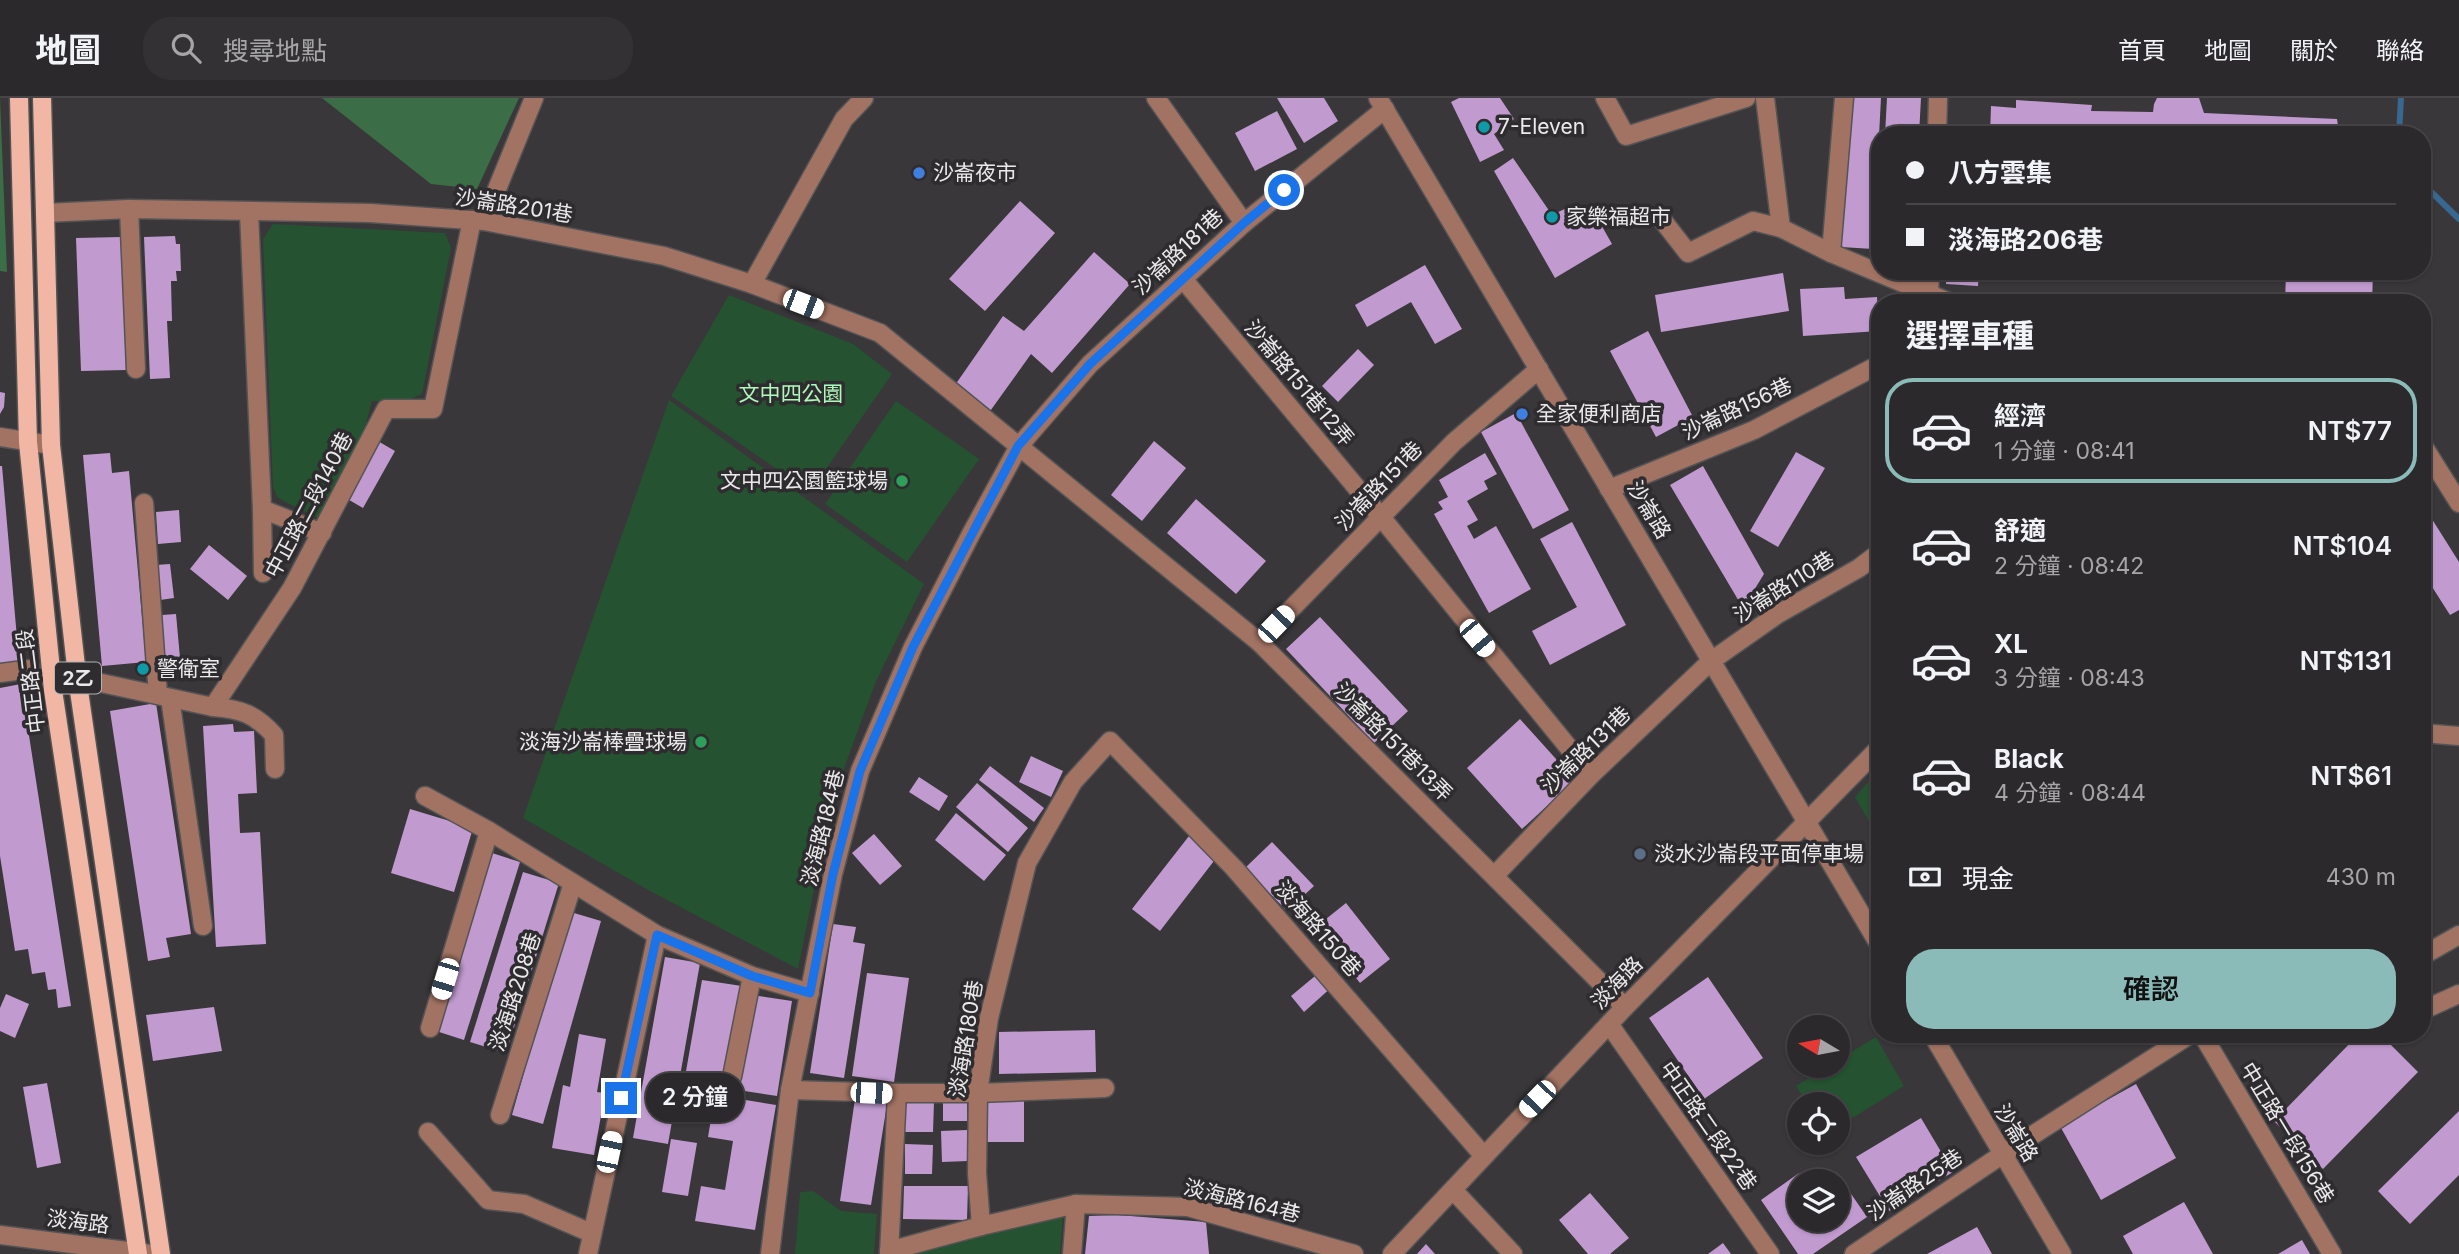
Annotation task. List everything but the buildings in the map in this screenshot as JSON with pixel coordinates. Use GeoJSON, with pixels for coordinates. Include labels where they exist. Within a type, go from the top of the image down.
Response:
{"type":"FeatureCollection","features":[{"type":"Feature","properties":{"kind":"main road","name":"中正路二段"},"geometry":{"type":"LineString","coordinates":[[19,98],[28,442],[53,690],[142,1254]]}},
{"type":"Feature","properties":{"kind":"main road","name":"2乙"},"geometry":{"type":"LineString","coordinates":[[42,98],[51,445],[78,684],[161,1254]]}},
{"type":"Feature","properties":{"kind":"street"},"geometry":{"type":"LineString","coordinates":[[478,220],[534,98]]}},
{"type":"Feature","properties":{"kind":"street"},"geometry":{"type":"LineString","coordinates":[[864,98],[844,119],[752,284],[880,333],[1259,642]]}},
{"type":"Feature","properties":{"kind":"street"},"geometry":{"type":"LineString","coordinates":[[1156,98],[1244,223]]}},
{"type":"Feature","properties":{"kind":"street"},"geometry":{"type":"LineString","coordinates":[[1605,98],[1626,136],[1746,98]]}},
{"type":"Feature","properties":{"kind":"street"},"geometry":{"type":"LineString","coordinates":[[1765,98],[1781,228]]}},
{"type":"Feature","properties":{"kind":"street"},"geometry":{"type":"LineString","coordinates":[[1831,253],[1844,98]]}},
{"type":"Feature","properties":{"kind":"street"},"geometry":{"type":"LineString","coordinates":[[1937,126],[1938,98]]}},
{"type":"Feature","properties":{"kind":"street","name":"沙崙路181巷"},"geometry":{"type":"LineString","coordinates":[[1018,446],[1090,364],[1244,223],[1382,104]]}},
{"type":"Feature","properties":{"kind":"street","name":"沙崙路"},"geometry":{"type":"LineString","coordinates":[[1382,104],[1871,931]]}},
{"type":"Feature","properties":{"kind":"street"},"geometry":{"type":"LineString","coordinates":[[129,209],[136,369]]}},
{"type":"Feature","properties":{"kind":"street","name":"沙崙路201巷"},"geometry":{"type":"LineString","coordinates":[[45,213],[129,209],[370,213],[478,220],[664,256],[752,284]]}},
{"type":"Feature","properties":{"kind":"street"},"geometry":{"type":"LineString","coordinates":[[249,212],[263,573]]}},
{"type":"Feature","properties":{"kind":"street"},"geometry":{"type":"LineString","coordinates":[[1660,217],[1688,253],[1753,221],[1781,228],[1871,272]]}},
{"type":"Feature","properties":{"kind":"street","name":"中正路二段140巷"},"geometry":{"type":"LineString","coordinates":[[213,707],[292,588],[386,409],[433,409],[478,220]]}},
{"type":"Feature","properties":{"kind":"street","name":"沙崙路151巷12弄"},"geometry":{"type":"LineString","coordinates":[[1183,279],[1591,775]]}},
{"type":"Feature","properties":{"kind":"street"},"geometry":{"type":"LineString","coordinates":[[1888,280],[1918,294]]}},
{"type":"Feature","properties":{"kind":"street","name":"沙崙路151巷"},"geometry":{"type":"LineString","coordinates":[[1259,642],[1454,442],[1539,369]]}},
{"type":"Feature","properties":{"kind":"street","name":"沙崙路156巷"},"geometry":{"type":"LineString","coordinates":[[1609,489],[1754,430],[1871,369]]}},
{"type":"Feature","properties":{"kind":"street"},"geometry":{"type":"LineString","coordinates":[[0,437],[51,445]]}},
{"type":"Feature","properties":{"kind":"street","name":"淡海路184巷"},"geometry":{"type":"LineString","coordinates":[[770,1254],[790,1090],[833,874],[860,771],[913,647],[1018,446]]}},
{"type":"Feature","properties":{"kind":"street"},"geometry":{"type":"LineString","coordinates":[[2431,458],[2459,503]]}},
{"type":"Feature","properties":{"kind":"street"},"geometry":{"type":"LineString","coordinates":[[144,503],[164,696],[203,926]]}},
{"type":"Feature","properties":{"kind":"street"},"geometry":{"type":"LineString","coordinates":[[262,509],[322,533]]}},
{"type":"Feature","properties":{"kind":"street","name":"沙崙路110巷"},"geometry":{"type":"LineString","coordinates":[[1711,661],[1778,614],[1871,559]]}},
{"type":"Feature","properties":{"kind":"street","name":"沙崙路151巷13弄"},"geometry":{"type":"LineString","coordinates":[[1259,642],[1625,1007]]}},
{"type":"Feature","properties":{"kind":"street","name":"沙崙路131巷"},"geometry":{"type":"LineString","coordinates":[[1495,875],[1591,775],[1711,661]]}},
{"type":"Feature","properties":{"kind":"street"},"geometry":{"type":"LineString","coordinates":[[0,673],[31,669]]}},
{"type":"Feature","properties":{"kind":"street"},"geometry":{"type":"LineString","coordinates":[[78,684],[92,681],[213,707],[230,708],[260,719],[274,735],[275,769]]}},
{"type":"Feature","properties":{"kind":"street"},"geometry":{"type":"LineString","coordinates":[[2431,734],[2459,736]]}},
{"type":"Feature","properties":{"kind":"street","name":"淡海路180巷"},"geometry":{"type":"LineString","coordinates":[[981,1226],[977,1173],[978,1093],[989,1018],[1027,863],[1073,782],[1110,741]]}},
{"type":"Feature","properties":{"kind":"street","name":"淡海路150巷"},"geometry":{"type":"LineString","coordinates":[[1110,741],[1234,868],[1483,1155]]}},
{"type":"Feature","properties":{"kind":"street","name":"淡海路"},"geometry":{"type":"LineString","coordinates":[[1392,1254],[1625,1007],[1871,756]]}},
{"type":"Feature","properties":{"kind":"street"},"geometry":{"type":"LineString","coordinates":[[425,796],[489,831],[657,935],[752,976],[810,993]]}},
{"type":"Feature","properties":{"kind":"street"},"geometry":{"type":"LineString","coordinates":[[430,1028],[489,831]]}},
{"type":"Feature","properties":{"kind":"street","name":"淡海路208巷"},"geometry":{"type":"LineString","coordinates":[[500,1115],[573,883]]}},
{"type":"Feature","properties":{"kind":"street"},"geometry":{"type":"LineString","coordinates":[[589,1254],[657,935]]}},
{"type":"Feature","properties":{"kind":"street"},"geometry":{"type":"LineString","coordinates":[[2431,951],[2459,935]]}},
{"type":"Feature","properties":{"kind":"street"},"geometry":{"type":"LineString","coordinates":[[732,1077],[752,976]]}},
{"type":"Feature","properties":{"kind":"street"},"geometry":{"type":"LineString","coordinates":[[2431,1007],[2459,994]]}},
{"type":"Feature","properties":{"kind":"street","name":"中正路二段22巷"},"geometry":{"type":"LineString","coordinates":[[1609,1024],[1770,1254]]}},
{"type":"Feature","properties":{"kind":"street","name":"沙崙路"},"geometry":{"type":"LineString","coordinates":[[1937,1043],[2062,1254]]}},
{"type":"Feature","properties":{"kind":"street","name":"沙崙路25巷"},"geometry":{"type":"LineString","coordinates":[[1854,1254],[2003,1154],[2177,1043]]}},
{"type":"Feature","properties":{"kind":"street","name":"中正路一段156巷"},"geometry":{"type":"LineString","coordinates":[[2207,1043],[2332,1254]]}},
{"type":"Feature","properties":{"kind":"street"},"geometry":{"type":"LineString","coordinates":[[790,1090],[978,1093],[1105,1088]]}},
{"type":"Feature","properties":{"kind":"street"},"geometry":{"type":"LineString","coordinates":[[897,1093],[889,1252],[981,1226],[1076,1205],[1072,1254]]}},
{"type":"Feature","properties":{"kind":"street"},"geometry":{"type":"LineString","coordinates":[[428,1132],[488,1200],[524,1204],[592,1233]]}},
{"type":"Feature","properties":{"kind":"street"},"geometry":{"type":"LineString","coordinates":[[1454,1191],[1513,1254]]}},
{"type":"Feature","properties":{"kind":"street","name":"淡海路164巷"},"geometry":{"type":"LineString","coordinates":[[1076,1205],[1188,1207],[1354,1254]]}},
{"type":"Feature","properties":{"kind":"street","name":"淡海路"},"geometry":{"type":"LineString","coordinates":[[0,1235],[142,1254]]}},
{"type":"Feature","properties":{"kind":"green space"},"geometry":{"type":"Polygon","coordinates":[[[0,98],[7,272],[0,271],[0,98]]]}},
{"type":"Feature","properties":{"kind":"green space"},"geometry":{"type":"Polygon","coordinates":[[[322,98],[519,98],[477,189],[431,184],[322,98]]]}},
{"type":"Feature","properties":{"kind":"green space"},"geometry":{"type":"Polygon","coordinates":[[[273,224],[445,233],[451,248],[422,394],[403,402],[372,401],[362,440],[319,519],[278,498],[273,487],[263,239],[273,224]]]}},
{"type":"Feature","properties":{"kind":"green space","name":"文中四公園"},"geometry":{"type":"Polygon","coordinates":[[[729,295],[853,344],[892,374],[810,492],[671,396],[729,295]]]}},
{"type":"Feature","properties":{"kind":"green space","name":"淡海沙崙棒疊球場"},"geometry":{"type":"Polygon","coordinates":[[[669,400],[924,584],[876,681],[831,804],[798,969],[650,891],[523,818],[669,400]]]}},
{"type":"Feature","properties":{"kind":"green space","name":"文中四公園籃球場"},"geometry":{"type":"Polygon","coordinates":[[[896,401],[979,459],[907,562],[825,504],[896,401]]]}},
{"type":"Feature","properties":{"kind":"green space"},"geometry":{"type":"Polygon","coordinates":[[[1871,779],[1871,825],[1855,797],[1871,779]]]}},
{"type":"Feature","properties":{"kind":"green space"},"geometry":{"type":"Polygon","coordinates":[[[1871,1040],[1871,1043],[1879,1043],[1904,1086],[1850,1120],[1850,1092],[1800,1092],[1796,1086],[1809,1078],[1850,1078],[1850,1053],[1871,1040]]]}},
{"type":"Feature","properties":{"kind":"green space"},"geometry":{"type":"Polygon","coordinates":[[[813,1191],[841,1211],[877,1214],[874,1254],[795,1254],[800,1192],[813,1191]]]}},
{"type":"Feature","properties":{"kind":"green space"},"geometry":{"type":"Polygon","coordinates":[[[1063,1215],[1060,1254],[904,1254],[904,1253],[1063,1215]]]}},
{"type":"Feature","properties":{"kind":"waterway"},"geometry":{"type":"LineString","coordinates":[[2399,126],[2401,98]]}},
{"type":"Feature","properties":{"kind":"waterway"},"geometry":{"type":"LineString","coordinates":[[2431,192],[2459,219]]}},
{"type":"Feature","properties":{"kind":"place","name":"7-Eleven"},"geometry":{"type":"Point","coordinates":[1484,127]}},
{"type":"Feature","properties":{"kind":"place","name":"沙崙夜市"},"geometry":{"type":"Point","coordinates":[919,173]}},
{"type":"Feature","properties":{"kind":"place","name":"家樂福超市"},"geometry":{"type":"Point","coordinates":[1552,217]}},
{"type":"Feature","properties":{"kind":"place","name":"全家便利商店"},"geometry":{"type":"Point","coordinates":[1522,414]}},
{"type":"Feature","properties":{"kind":"place","name":"文中四公園籃球場"},"geometry":{"type":"Point","coordinates":[902,481]}},
{"type":"Feature","properties":{"kind":"place","name":"警衛室"},"geometry":{"type":"Point","coordinates":[143,669]}},
{"type":"Feature","properties":{"kind":"place","name":"淡海沙崙棒疊球場"},"geometry":{"type":"Point","coordinates":[701,742]}},
{"type":"Feature","properties":{"kind":"place","name":"淡水沙崙段平面停車場"},"geometry":{"type":"Point","coordinates":[1640,854]}},
{"type":"Feature","properties":{"kind":"route"},"geometry":{"type":"LineString","coordinates":[[621,1098],[657,935],[752,976],[810,993],[833,874],[860,771],[913,647],[1018,446],[1090,364],[1244,223],[1284,190]]}}]}
